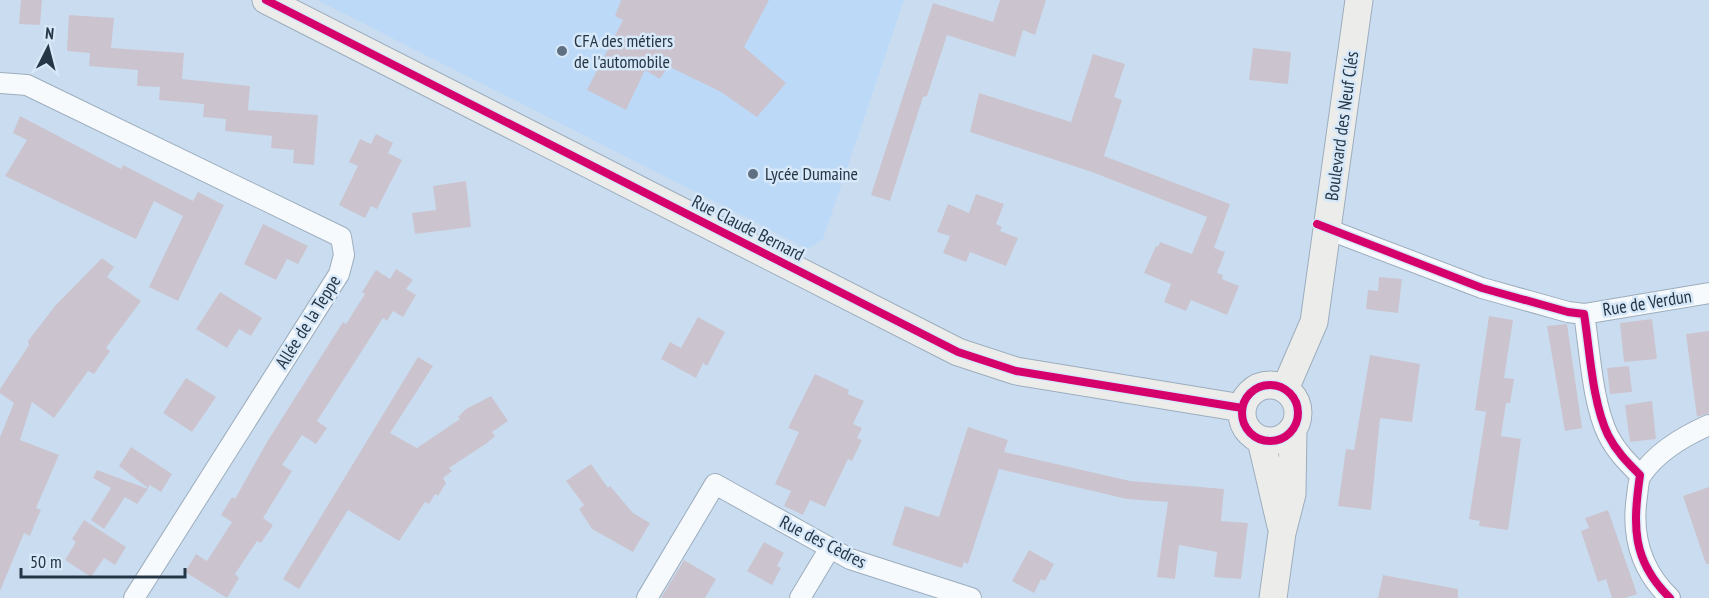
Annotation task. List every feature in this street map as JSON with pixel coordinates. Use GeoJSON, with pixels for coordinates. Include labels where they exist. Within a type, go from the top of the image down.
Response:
{"type":"FeatureCollection","features":[{"type":"Feature","properties":{"kind":"street","name":"Rue Claude Bernard"},"geometry":{"type":"LineString","coordinates":[[266,0],[958,352],[1016,371],[1242,408]]}},
{"type":"Feature","properties":{"kind":"street","name":"Boulevard des Neuf Clés"},"geometry":{"type":"LineString","coordinates":[[1285,389],[1314,322],[1359,0]]}},
{"type":"Feature","properties":{"kind":"street","name":"Allée de la Teppe"},"geometry":{"type":"LineString","coordinates":[[0,83],[27,85],[341,237],[345,255],[339,274],[134,598]]}},
{"type":"Feature","properties":{"kind":"street"},"geometry":{"type":"LineString","coordinates":[[1327,229],[1482,288],[1568,312],[1584,314],[1599,405],[1607,433],[1619,453],[1640,475]]}},
{"type":"Feature","properties":{"kind":"street","name":"Rue de Verdun"},"geometry":{"type":"LineString","coordinates":[[1584,314],[1709,293]]}},
{"type":"Feature","properties":{"kind":"street"},"geometry":{"type":"LineString","coordinates":[[1273,598],[1282,533],[1292,494],[1293,429],[1298,412],[1296,403],[1285,389],[1276,385],[1258,387],[1245,399],[1242,416],[1248,431],[1261,440],[1279,440],[1293,429]]}},
{"type":"Feature","properties":{"kind":"street"},"geometry":{"type":"LineString","coordinates":[[1670,598],[1644,565],[1637,544],[1634,517],[1640,475],[1681,437],[1709,425]]}},
{"type":"Feature","properties":{"kind":"street"},"geometry":{"type":"LineString","coordinates":[[1261,440],[1282,533]]}},
{"type":"Feature","properties":{"kind":"street","name":"Rue des Cèdres"},"geometry":{"type":"LineString","coordinates":[[647,598],[716,484],[850,559],[971,598]]}},
{"type":"Feature","properties":{"kind":"street"},"geometry":{"type":"LineString","coordinates":[[801,598],[830,548]]}},
{"type":"Feature","properties":{"kind":"shaded area","name":"Lycée Dumaine"},"geometry":{"type":"Polygon","coordinates":[[[317,0],[904,0],[823,239],[808,249],[317,0]]]}},
{"type":"Feature","properties":{"kind":"building"},"geometry":{"type":"Polygon","coordinates":[[[21,0],[42,0],[40,25],[19,24],[21,0]]]}},
{"type":"Feature","properties":{"kind":"building"},"geometry":{"type":"Polygon","coordinates":[[[621,0],[769,0],[744,47],[786,83],[757,117],[721,92],[668,66],[660,79],[645,70],[626,110],[587,90],[623,20],[615,16],[621,0]]]}},
{"type":"Feature","properties":{"kind":"building"},"geometry":{"type":"Polygon","coordinates":[[[1000,0],[1046,0],[1035,35],[1023,30],[1015,57],[947,35],[927,96],[923,97],[890,201],[871,195],[933,3],[993,22],[1000,0]]]}},
{"type":"Feature","properties":{"kind":"building"},"geometry":{"type":"Polygon","coordinates":[[[69,15],[114,18],[111,48],[184,53],[182,79],[250,86],[248,110],[318,115],[314,165],[293,163],[294,150],[271,148],[272,136],[225,131],[226,119],[203,117],[204,104],[159,100],[160,87],[137,86],[138,70],[89,66],[90,53],[67,51],[69,15]]]}},
{"type":"Feature","properties":{"kind":"building"},"geometry":{"type":"Polygon","coordinates":[[[1253,48],[1291,52],[1288,84],[1249,80],[1253,48]]]}},
{"type":"Feature","properties":{"kind":"building"},"geometry":{"type":"Polygon","coordinates":[[[1093,54],[1125,64],[1114,97],[1122,100],[1104,156],[1230,204],[1214,248],[1225,252],[1217,273],[1223,275],[1222,279],[1239,286],[1227,315],[1191,300],[1186,311],[1164,302],[1171,284],[1144,273],[1160,242],[1192,254],[1207,217],[1092,172],[970,132],[979,93],[1071,122],[1093,54]]]}},
{"type":"Feature","properties":{"kind":"building"},"geometry":{"type":"Polygon","coordinates":[[[20,116],[121,169],[123,165],[193,201],[198,192],[224,205],[178,301],[149,287],[183,216],[154,201],[136,239],[5,176],[27,140],[13,133],[20,116]]]}},
{"type":"Feature","properties":{"kind":"building"},"geometry":{"type":"Polygon","coordinates":[[[376,134],[393,143],[388,153],[402,160],[377,209],[371,206],[365,218],[339,205],[358,166],[349,162],[360,139],[371,144],[376,134]]]}},
{"type":"Feature","properties":{"kind":"building"},"geometry":{"type":"Polygon","coordinates":[[[466,181],[471,227],[415,234],[412,213],[436,210],[433,186],[466,181]]]}},
{"type":"Feature","properties":{"kind":"building"},"geometry":{"type":"Polygon","coordinates":[[[976,194],[1004,204],[996,224],[1002,227],[1000,231],[1018,238],[1006,266],[970,252],[966,262],[943,253],[950,236],[937,232],[948,204],[969,213],[976,194]]]}},
{"type":"Feature","properties":{"kind":"building"},"geometry":{"type":"Polygon","coordinates":[[[263,224],[308,246],[298,264],[287,259],[276,280],[244,264],[263,224]]]}},
{"type":"Feature","properties":{"kind":"building"},"geometry":{"type":"Polygon","coordinates":[[[102,258],[114,267],[107,277],[141,301],[106,348],[110,351],[94,374],[88,371],[54,418],[32,402],[20,440],[59,455],[36,508],[41,510],[30,536],[24,533],[0,591],[0,437],[14,403],[0,393],[0,389],[29,345],[28,341],[55,306],[102,258]]]}},
{"type":"Feature","properties":{"kind":"building"},"geometry":{"type":"Polygon","coordinates":[[[396,269],[413,280],[406,289],[416,295],[403,317],[393,311],[387,321],[383,318],[317,421],[327,428],[316,444],[302,435],[282,465],[292,471],[263,518],[273,525],[261,543],[257,541],[235,574],[239,578],[227,598],[185,572],[196,554],[207,561],[232,522],[221,515],[232,497],[235,499],[267,442],[343,322],[346,324],[365,294],[362,292],[376,270],[390,279],[396,269]]]}},
{"type":"Feature","properties":{"kind":"building"},"geometry":{"type":"Polygon","coordinates":[[[1379,277],[1402,279],[1398,313],[1366,309],[1368,290],[1378,291],[1379,277]]]}},
{"type":"Feature","properties":{"kind":"building"},"geometry":{"type":"Polygon","coordinates":[[[220,292],[262,318],[251,336],[239,329],[227,348],[196,329],[220,292]]]}},
{"type":"Feature","properties":{"kind":"building"},"geometry":{"type":"Polygon","coordinates":[[[1489,316],[1513,320],[1504,378],[1514,379],[1510,403],[1506,403],[1501,436],[1521,439],[1508,530],[1479,526],[1480,521],[1469,519],[1486,412],[1475,410],[1489,316]]]}},
{"type":"Feature","properties":{"kind":"building"},"geometry":{"type":"Polygon","coordinates":[[[698,317],[725,332],[707,366],[703,363],[696,378],[661,359],[670,342],[681,348],[698,317]]]}},
{"type":"Feature","properties":{"kind":"building"},"geometry":{"type":"Polygon","coordinates":[[[1652,319],[1657,359],[1624,362],[1620,323],[1652,319]]]}},
{"type":"Feature","properties":{"kind":"building"},"geometry":{"type":"Polygon","coordinates":[[[1567,324],[1582,428],[1565,431],[1547,326],[1567,324]]]}},
{"type":"Feature","properties":{"kind":"building"},"geometry":{"type":"Polygon","coordinates":[[[1709,331],[1709,413],[1697,417],[1686,334],[1709,331]]]}},
{"type":"Feature","properties":{"kind":"building"},"geometry":{"type":"Polygon","coordinates":[[[1370,355],[1420,364],[1412,422],[1380,418],[1371,510],[1338,506],[1346,449],[1354,450],[1370,355]]]}},
{"type":"Feature","properties":{"kind":"building"},"geometry":{"type":"Polygon","coordinates":[[[418,357],[433,366],[390,433],[417,448],[460,419],[458,417],[466,409],[491,396],[508,421],[492,432],[495,436],[487,443],[449,468],[452,471],[443,478],[446,483],[438,496],[435,494],[429,504],[425,502],[399,541],[348,510],[299,589],[283,579],[418,357]]]}},
{"type":"Feature","properties":{"kind":"building"},"geometry":{"type":"Polygon","coordinates":[[[1629,366],[1632,392],[1610,394],[1607,368],[1629,366]]]}},
{"type":"Feature","properties":{"kind":"building"},"geometry":{"type":"Polygon","coordinates":[[[815,374],[849,390],[848,394],[864,401],[853,424],[862,428],[857,438],[862,440],[852,461],[848,459],[825,507],[810,500],[803,515],[784,506],[791,491],[775,484],[799,432],[788,428],[815,374]]]}},
{"type":"Feature","properties":{"kind":"building"},"geometry":{"type":"Polygon","coordinates":[[[186,378],[216,397],[192,432],[163,413],[186,378]]]}},
{"type":"Feature","properties":{"kind":"building"},"geometry":{"type":"Polygon","coordinates":[[[1652,401],[1656,439],[1630,442],[1625,405],[1652,401]]]}},
{"type":"Feature","properties":{"kind":"building"},"geometry":{"type":"Polygon","coordinates":[[[968,427],[1008,440],[1004,452],[1130,481],[1224,489],[1221,521],[1248,523],[1241,579],[1214,577],[1217,552],[1179,545],[1175,579],[1157,577],[1168,502],[1127,499],[999,469],[968,564],[964,562],[962,568],[892,545],[905,506],[939,517],[968,427]]]}},
{"type":"Feature","properties":{"kind":"building"},"geometry":{"type":"Polygon","coordinates":[[[131,447],[172,474],[161,492],[150,485],[148,488],[119,466],[131,447]]]}},
{"type":"Feature","properties":{"kind":"building"},"geometry":{"type":"Polygon","coordinates":[[[591,464],[608,488],[610,486],[633,513],[650,523],[633,552],[592,529],[579,509],[584,505],[566,481],[591,464]]]}},
{"type":"Feature","properties":{"kind":"building"},"geometry":{"type":"Polygon","coordinates":[[[97,470],[148,489],[137,504],[125,497],[104,529],[91,520],[111,488],[93,478],[97,470]]]}},
{"type":"Feature","properties":{"kind":"building"},"geometry":{"type":"Polygon","coordinates":[[[1709,487],[1709,564],[1706,564],[1683,496],[1709,487]]]}},
{"type":"Feature","properties":{"kind":"building"},"geometry":{"type":"Polygon","coordinates":[[[1608,510],[1637,594],[1625,598],[1612,598],[1606,579],[1598,582],[1581,531],[1589,528],[1585,518],[1608,510]]]}},
{"type":"Feature","properties":{"kind":"building"},"geometry":{"type":"Polygon","coordinates":[[[84,520],[126,547],[115,565],[104,558],[91,577],[65,560],[76,542],[72,539],[84,520]]]}},
{"type":"Feature","properties":{"kind":"building"},"geometry":{"type":"Polygon","coordinates":[[[764,542],[784,553],[777,566],[781,568],[772,585],[747,571],[764,542]]]}},
{"type":"Feature","properties":{"kind":"building"},"geometry":{"type":"Polygon","coordinates":[[[1029,550],[1054,564],[1045,581],[1041,579],[1034,593],[1012,581],[1029,550]]]}},
{"type":"Feature","properties":{"kind":"building"},"geometry":{"type":"Polygon","coordinates":[[[684,560],[716,579],[705,598],[661,598],[684,560]]]}},
{"type":"Feature","properties":{"kind":"building"},"geometry":{"type":"Polygon","coordinates":[[[1383,575],[1458,589],[1458,598],[1378,598],[1383,575]]]}},
{"type":"Feature","properties":{"kind":"cycle path"},"geometry":{"type":"LineString","coordinates":[[266,0],[958,352],[1016,371],[1242,408]]}},
{"type":"Feature","properties":{"kind":"cycle path"},"geometry":{"type":"LineString","coordinates":[[1317,224],[1482,288],[1568,312],[1584,314],[1595,392],[1603,422],[1615,446],[1640,475],[1636,526],[1642,556],[1657,584],[1670,598]]}},
{"type":"Feature","properties":{"kind":"cycle path"},"geometry":{"type":"LineString","coordinates":[[1265,385],[1275,385],[1290,393],[1296,402],[1298,413],[1296,424],[1290,433],[1275,441],[1265,441],[1254,436],[1247,429],[1242,418],[1242,408],[1247,397],[1254,390],[1265,385]]}},
{"type":"Feature","properties":{"kind":"place","name":"CFA des métiers de l'automobile"},"geometry":{"type":"Point","coordinates":[562,51]}},
{"type":"Feature","properties":{"kind":"place","name":"Lycée Dumaine"},"geometry":{"type":"Point","coordinates":[753,174]}}]}
